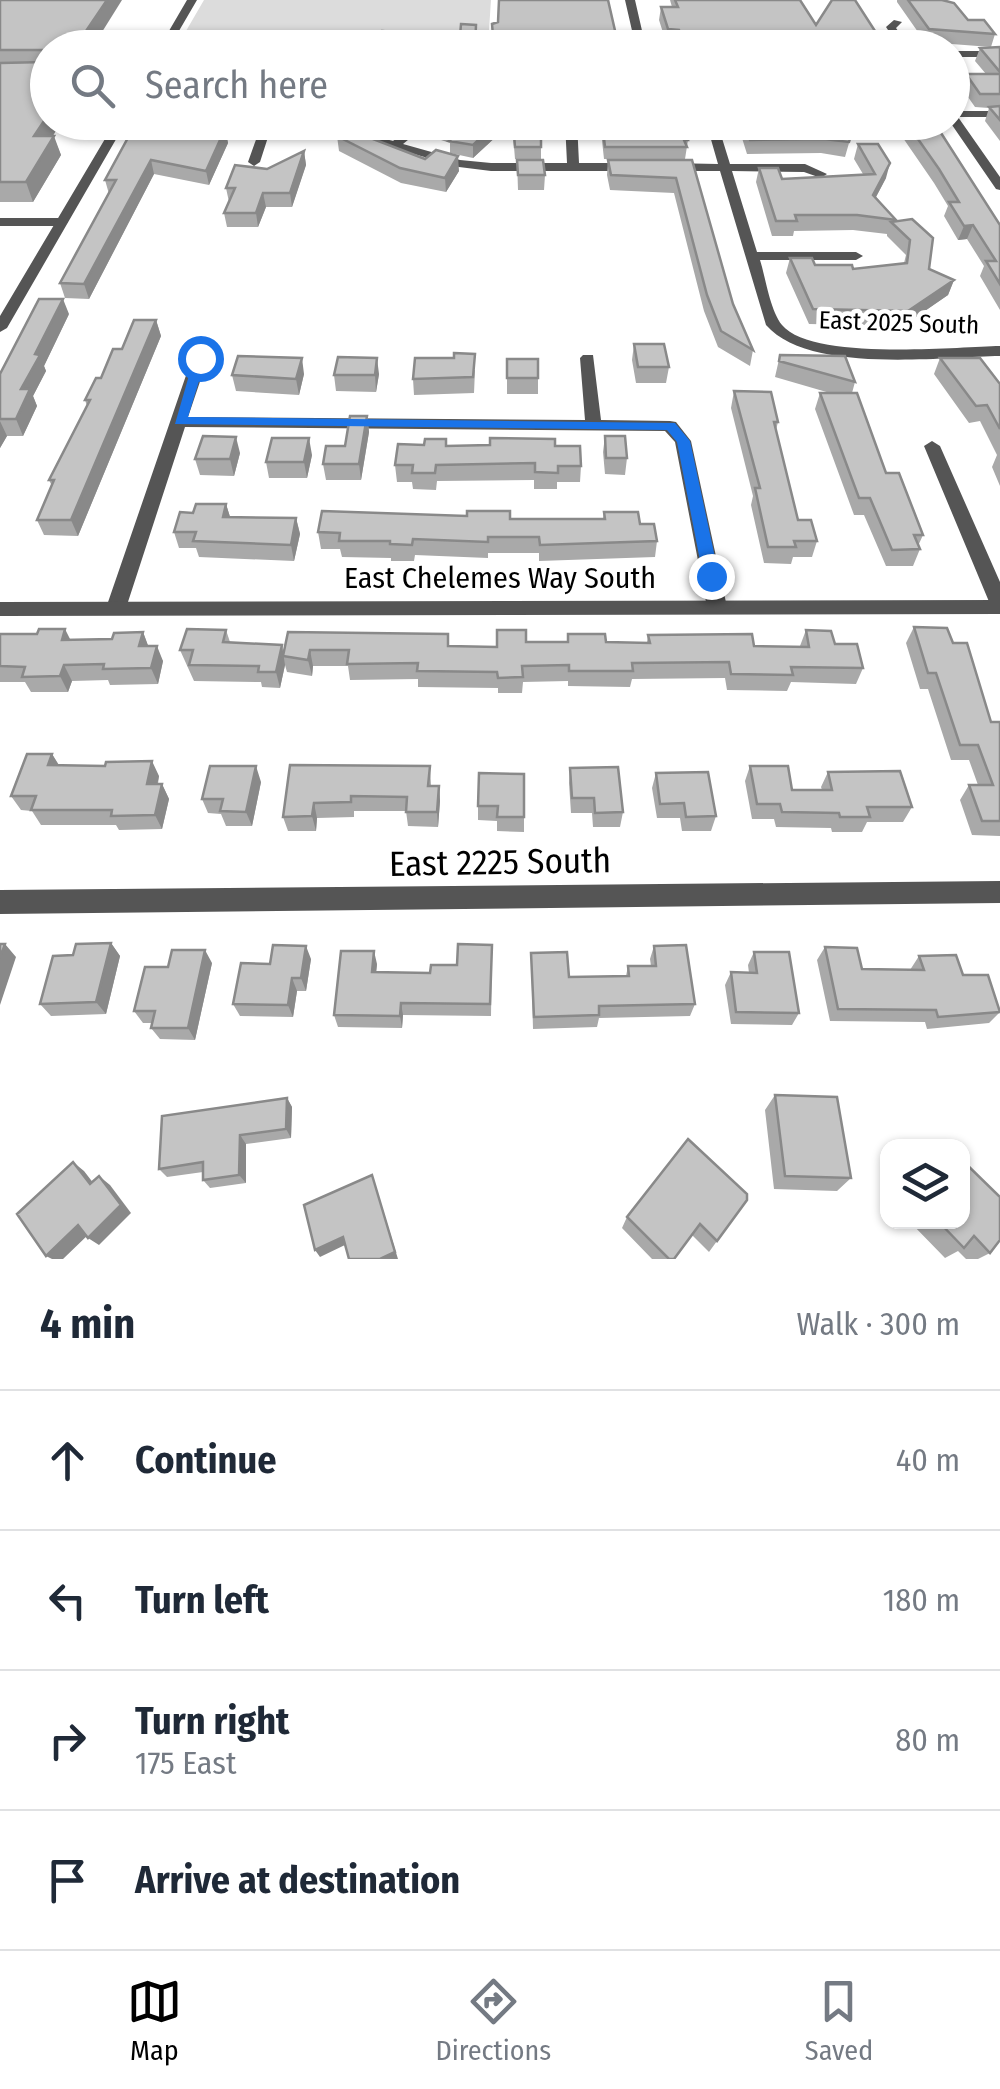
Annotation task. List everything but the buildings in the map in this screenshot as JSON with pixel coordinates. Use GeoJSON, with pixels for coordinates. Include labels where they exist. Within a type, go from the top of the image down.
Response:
{"type":"FeatureCollection","features":[{"type":"Feature","properties":{"kind":"street"},"geometry":{"type":"LineString","coordinates":[[174,30],[192,0]]}},
{"type":"Feature","properties":{"kind":"street"},"geometry":{"type":"LineString","coordinates":[[630,0],[637,30]]}},
{"type":"Feature","properties":{"kind":"street"},"geometry":{"type":"LineString","coordinates":[[894,30],[897,22]]}},
{"type":"Feature","properties":{"kind":"street"},"geometry":{"type":"LineString","coordinates":[[970,54],[1000,54]]}},
{"type":"Feature","properties":{"kind":"street"},"geometry":{"type":"LineString","coordinates":[[970,115],[1000,114]]}},
{"type":"Feature","properties":{"kind":"street"},"geometry":{"type":"LineString","coordinates":[[0,328],[110,140]]}},
{"type":"Feature","properties":{"kind":"street"},"geometry":{"type":"LineString","coordinates":[[254,162],[262,140]]}},
{"type":"Feature","properties":{"kind":"street"},"geometry":{"type":"LineString","coordinates":[[381,140],[459,163],[574,168],[806,168],[821,174]]}},
{"type":"Feature","properties":{"kind":"street"},"geometry":{"type":"LineString","coordinates":[[397,144],[402,140]]}},
{"type":"Feature","properties":{"kind":"street"},"geometry":{"type":"LineString","coordinates":[[572,140],[574,168]]}},
{"type":"Feature","properties":{"kind":"street"},"geometry":{"type":"LineString","coordinates":[[716,140],[752,256],[856,256]]}},
{"type":"Feature","properties":{"kind":"street"},"geometry":{"type":"LineString","coordinates":[[969,140],[1000,186]]}},
{"type":"Feature","properties":{"kind":"street"},"geometry":{"type":"LineString","coordinates":[[0,222],[62,222]]}},
{"type":"Feature","properties":{"kind":"street","name":"East 2025 South"},"geometry":{"type":"LineString","coordinates":[[752,256],[773,325],[797,343],[830,351],[1000,351]]}},
{"type":"Feature","properties":{"kind":"street"},"geometry":{"type":"LineString","coordinates":[[116,608],[200,358]]}},
{"type":"Feature","properties":{"kind":"street"},"geometry":{"type":"LineString","coordinates":[[588,358],[592,423]]}},
{"type":"Feature","properties":{"kind":"street"},"geometry":{"type":"LineString","coordinates":[[180,422],[670,426],[684,441],[718,607]]}},
{"type":"Feature","properties":{"kind":"street"},"geometry":{"type":"LineString","coordinates":[[932,446],[1000,606]]}},
{"type":"Feature","properties":{"kind":"street","name":"East Chelemes Way South"},"geometry":{"type":"LineString","coordinates":[[0,608],[1000,606]]}},
{"type":"Feature","properties":{"kind":"street","name":"East 2225 South"},"geometry":{"type":"LineString","coordinates":[[0,902],[1000,892]]}},
{"type":"Feature","properties":{"kind":"shaded area"},"geometry":{"type":"Polygon","coordinates":[[[204,0],[491,0],[489,30],[187,30],[204,0]]]}},
{"type":"Feature","properties":{"kind":"route"},"geometry":{"type":"LineString","coordinates":[[200,358],[180,422],[670,426],[684,441],[711,576]]}}]}
